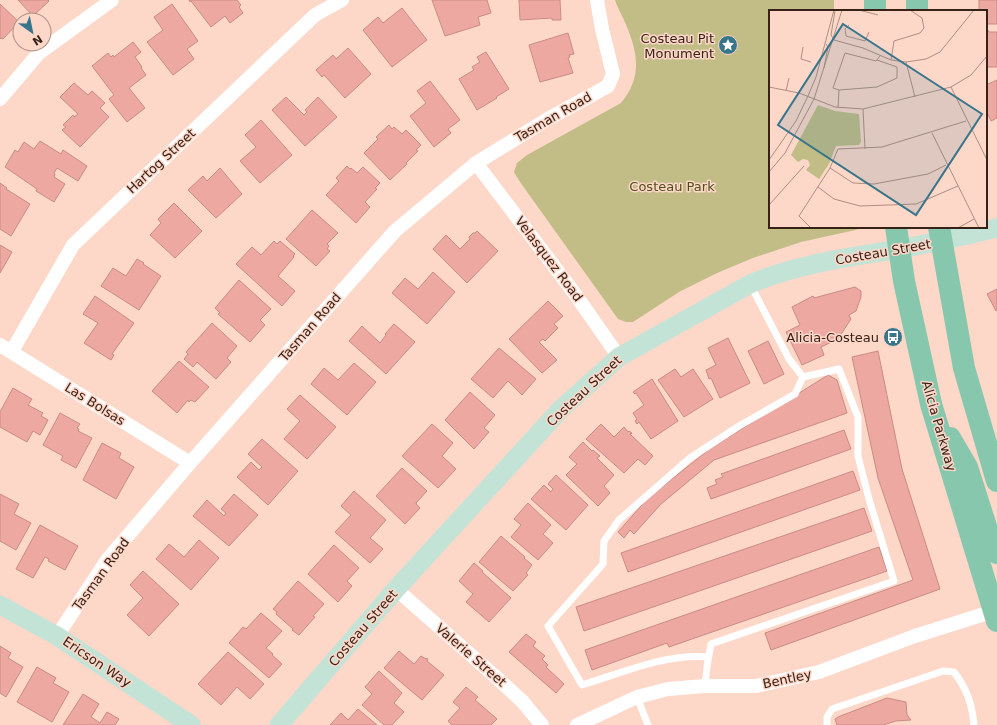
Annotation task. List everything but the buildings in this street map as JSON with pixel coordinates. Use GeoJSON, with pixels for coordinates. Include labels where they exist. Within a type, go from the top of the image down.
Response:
{"type":"FeatureCollection","features":[{"type":"Feature","properties":{"kind":"main road","name":"Alicia Parkway"},"geometry":{"type":"LineString","coordinates":[[896,228],[904,281],[931,404],[996,615]]}},
{"type":"Feature","properties":{"kind":"main road"},"geometry":{"type":"LineString","coordinates":[[940,234],[964,368],[997,481]]}},
{"type":"Feature","properties":{"kind":"main road"},"geometry":{"type":"LineString","coordinates":[[931,404],[967,467],[991,542],[997,553]]}},
{"type":"Feature","properties":{"kind":"street"},"geometry":{"type":"LineString","coordinates":[[0,99],[39,53],[112,0]]}},
{"type":"Feature","properties":{"kind":"street","name":"Hartog Street"},"geometry":{"type":"LineString","coordinates":[[6,348],[73,245],[315,16],[342,0]]}},
{"type":"Feature","properties":{"kind":"street","name":"Tasman Road"},"geometry":{"type":"LineString","coordinates":[[58,636],[107,560],[190,463],[395,231],[476,163],[548,119],[608,86],[613,74],[602,29],[597,0]]}},
{"type":"Feature","properties":{"kind":"street","name":"Velasquez Road"},"geometry":{"type":"LineString","coordinates":[[476,163],[575,294],[619,357]]}},
{"type":"Feature","properties":{"kind":"street","name":"Costeau Street"},"geometry":{"type":"LineString","coordinates":[[279,725],[396,589],[561,409],[619,357],[750,284],[768,276],[843,258],[899,249],[940,234],[997,228]]}},
{"type":"Feature","properties":{"kind":"street","name":"Las Bolsas"},"geometry":{"type":"LineString","coordinates":[[6,348],[190,463]]}},
{"type":"Feature","properties":{"kind":"street","name":"Valerie Street"},"geometry":{"type":"LineString","coordinates":[[396,589],[522,701],[542,725]]}},
{"type":"Feature","properties":{"kind":"street","name":"Ericson Way"},"geometry":{"type":"LineString","coordinates":[[0,605],[58,636],[191,725]]}},
{"type":"Feature","properties":{"kind":"street","name":"Bentley"},"geometry":{"type":"LineString","coordinates":[[577,725],[637,697],[668,689],[705,686],[756,686],[819,672],[915,636],[996,615]]}},
{"type":"Feature","properties":{"kind":"lane"},"geometry":{"type":"LineString","coordinates":[[750,284],[789,359],[803,377]]}},
{"type":"Feature","properties":{"kind":"lane"},"geometry":{"type":"LineString","coordinates":[[705,686],[711,644],[894,580],[869,499],[858,456],[858,417],[839,369],[803,377]]}},
{"type":"Feature","properties":{"kind":"lane"},"geometry":{"type":"LineString","coordinates":[[708,657],[700,656],[667,659],[582,685],[548,626],[603,564],[604,541],[619,520],[690,458],[739,426],[795,394],[803,377]]}},
{"type":"Feature","properties":{"kind":"lane"},"geometry":{"type":"LineString","coordinates":[[827,725],[827,716],[832,709],[943,671],[954,672],[963,684],[973,709],[974,725]]}},
{"type":"Feature","properties":{"kind":"lane"},"geometry":{"type":"LineString","coordinates":[[637,697],[648,725]]}},
{"type":"Feature","properties":{"kind":"green space","name":"Costeau Park"},"geometry":{"type":"Polygon","coordinates":[[[615,0],[834,0],[834,10],[769,10],[769,228],[859,229],[801,242],[753,258],[717,273],[679,292],[633,322],[626,322],[618,319],[514,172],[517,163],[527,155],[621,103],[628,93],[633,82],[635,72],[635,52],[629,31],[615,0]]]}},
{"type":"Feature","properties":{"kind":"place","name":"Costeau Pit Monument"},"geometry":{"type":"Point","coordinates":[728,45]}},
{"type":"Feature","properties":{"kind":"place","name":"Alicia-Costeau"},"geometry":{"type":"Point","coordinates":[893,337]}}]}
